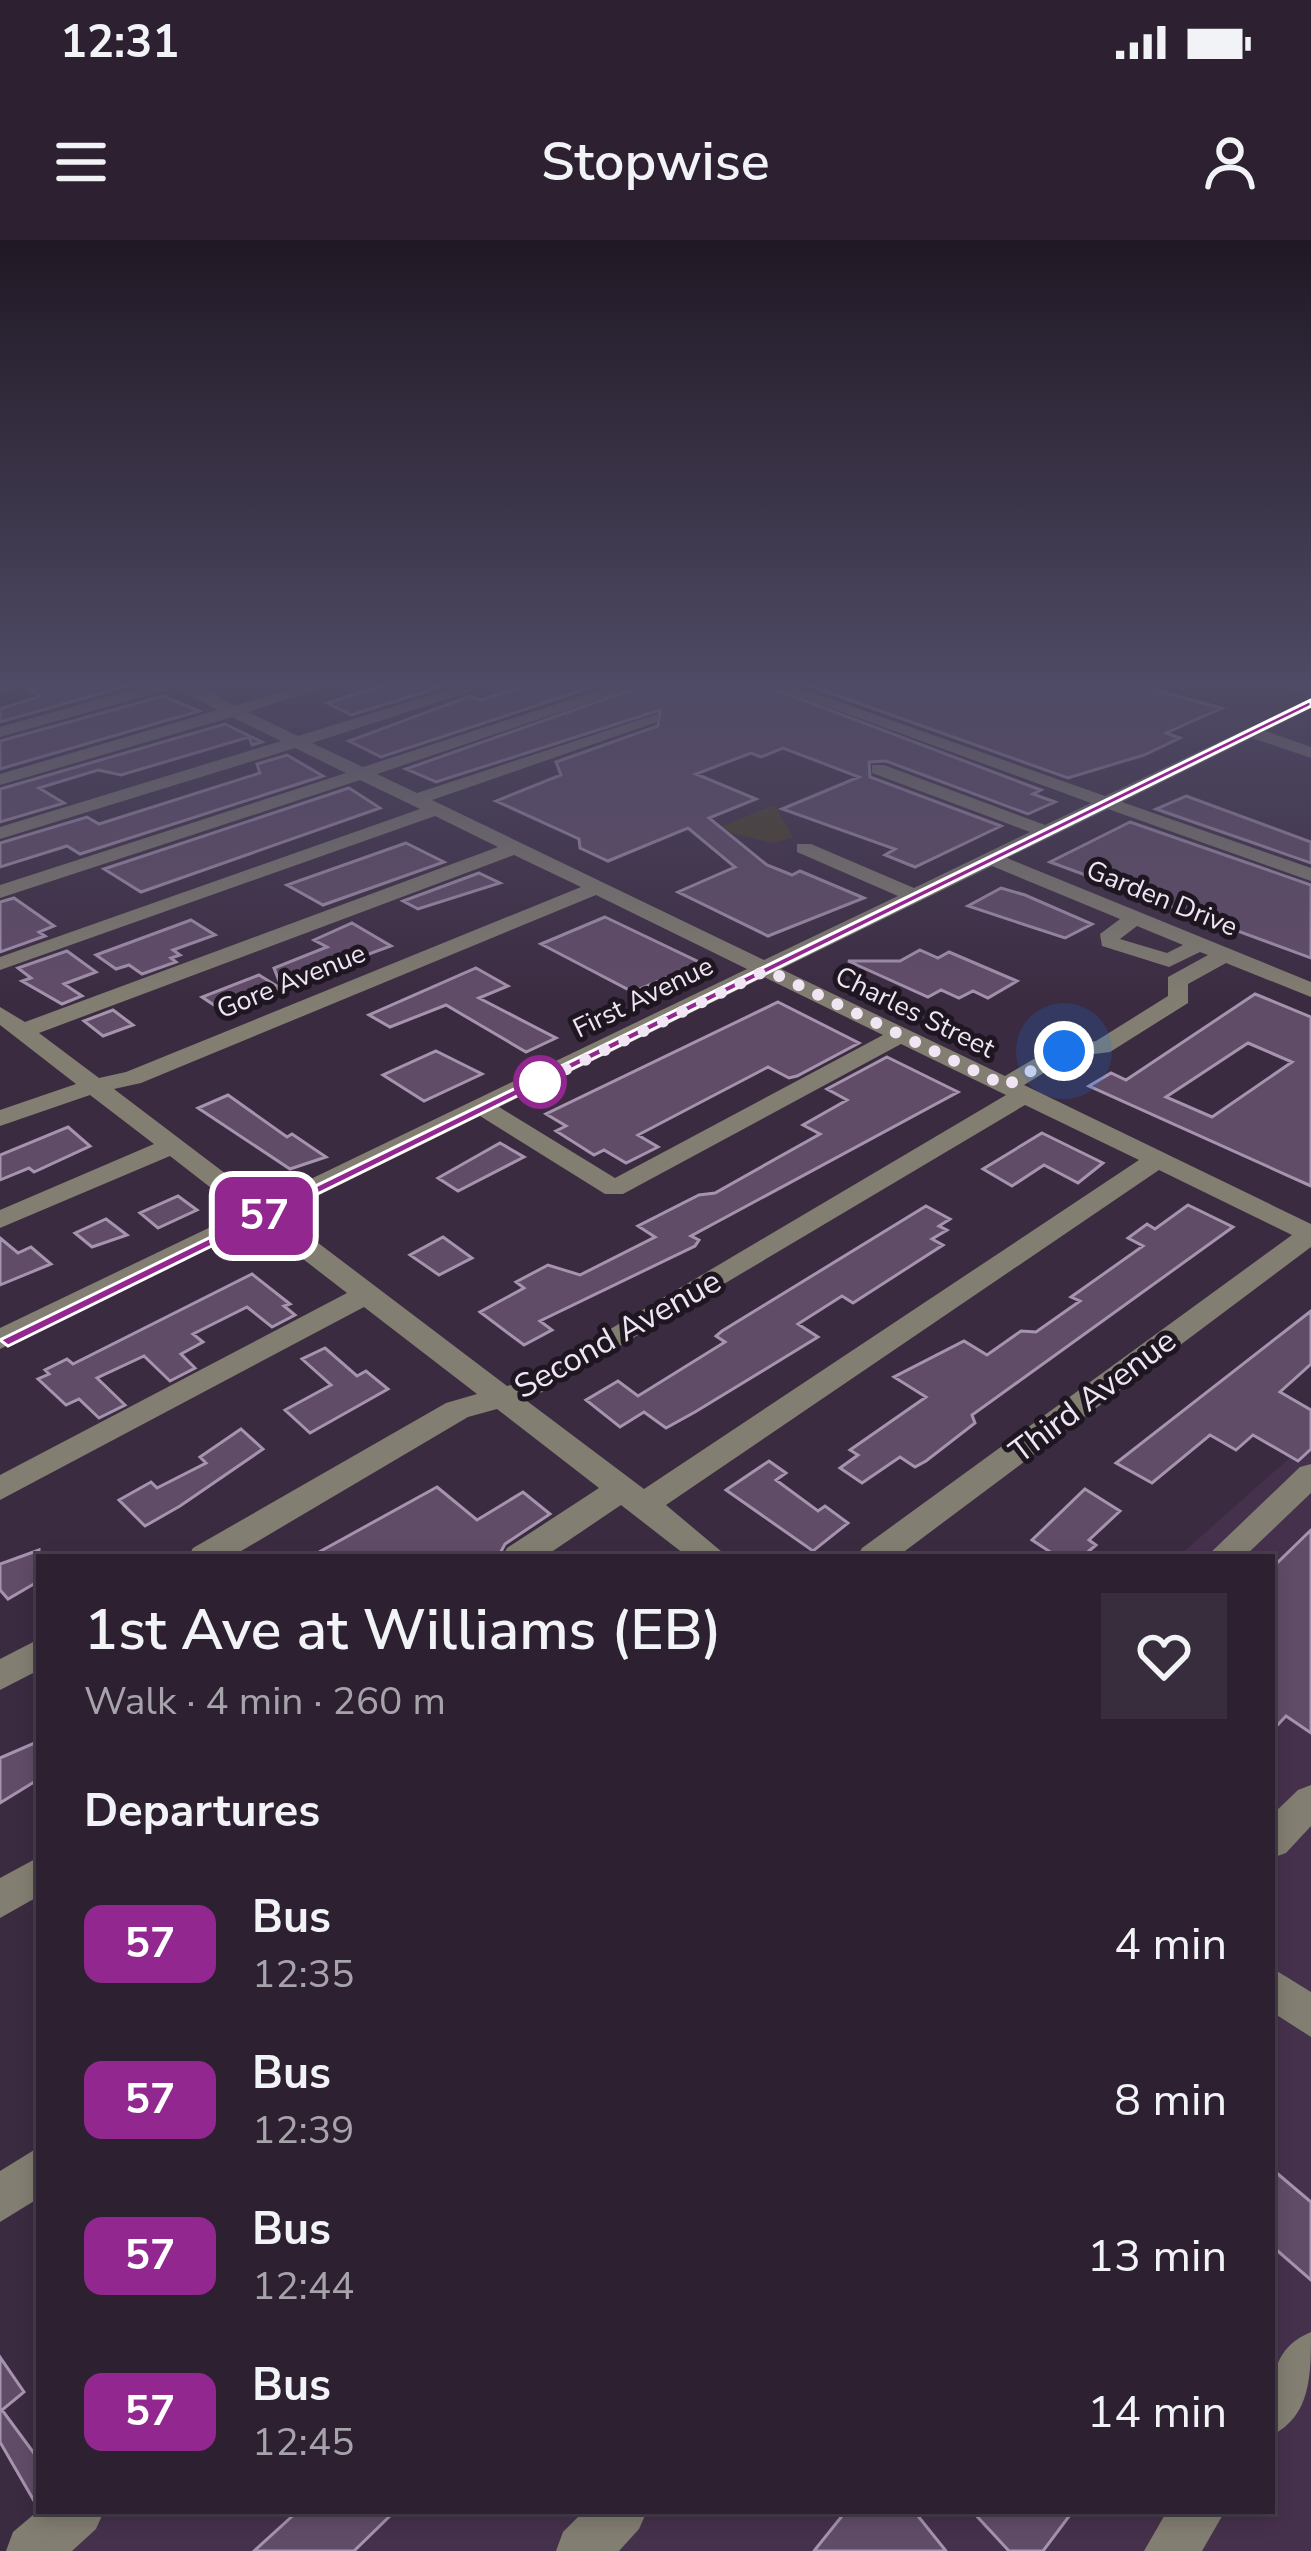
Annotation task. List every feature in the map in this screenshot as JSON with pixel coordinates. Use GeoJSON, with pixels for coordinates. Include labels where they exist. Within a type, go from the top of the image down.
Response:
{"type":"FeatureCollection","features":[{"type":"Feature","properties":{"kind":"street"},"geometry":{"type":"LineString","coordinates":[[0,833],[143,789]]}},
{"type":"Feature","properties":{"kind":"street"},"geometry":{"type":"LineString","coordinates":[[0,892],[319,789]]}},
{"type":"Feature","properties":{"kind":"street","name":"Charles Street"},"geometry":{"type":"LineString","coordinates":[[396,789],[1311,1234]]}},
{"type":"Feature","properties":{"kind":"street"},"geometry":{"type":"LineString","coordinates":[[0,964],[467,789]]}},
{"type":"Feature","properties":{"kind":"street"},"geometry":{"type":"LineString","coordinates":[[931,789],[1047,832]]}},
{"type":"Feature","properties":{"kind":"street"},"geometry":{"type":"LineString","coordinates":[[1067,789],[1311,874]]}},
{"type":"Feature","properties":{"kind":"street","name":"First Avenue"},"geometry":{"type":"LineString","coordinates":[[0,1340],[264,1216],[1132,789]]}},
{"type":"Feature","properties":{"kind":"street"},"geometry":{"type":"LineString","coordinates":[[9,1024],[516,847]]}},
{"type":"Feature","properties":{"kind":"street"},"geometry":{"type":"LineString","coordinates":[[804,848],[916,896]]}},
{"type":"Feature","properties":{"kind":"street","name":"Garden Drive"},"geometry":{"type":"LineString","coordinates":[[992,860],[1203,941],[1311,990]]}},
{"type":"Feature","properties":{"kind":"street","name":"Gore Avenue"},"geometry":{"type":"LineString","coordinates":[[0,1119],[61,1094],[98,1089],[601,886]]}},
{"type":"Feature","properties":{"kind":"street"},"geometry":{"type":"LineString","coordinates":[[1138,916],[1111,934],[1109,942],[1168,962],[1203,941]]}},
{"type":"Feature","properties":{"kind":"street","name":"Second Avenue"},"geometry":{"type":"LineString","coordinates":[[210,1554],[458,1410],[529,1390],[1015,1091],[1064,1051],[1102,1047],[1180,998],[1176,982],[1228,953]]}},
{"type":"Feature","properties":{"kind":"street"},"geometry":{"type":"LineString","coordinates":[[9,1024],[707,1554]]}},
{"type":"Feature","properties":{"kind":"street"},"geometry":{"type":"LineString","coordinates":[[485,1108],[614,1189],[901,1035]]}},
{"type":"Feature","properties":{"kind":"street"},"geometry":{"type":"LineString","coordinates":[[0,1220],[172,1146]]}},
{"type":"Feature","properties":{"kind":"street"},"geometry":{"type":"LineString","coordinates":[[525,1554],[633,1497],[1158,1159]]}},
{"type":"Feature","properties":{"kind":"street","name":"Third Avenue"},"geometry":{"type":"LineString","coordinates":[[878,1554],[1311,1234]]}},
{"type":"Feature","properties":{"kind":"street"},"geometry":{"type":"LineString","coordinates":[[0,1489],[363,1296]]}},
{"type":"Feature","properties":{"kind":"street"},"geometry":{"type":"LineString","coordinates":[[1226,1554],[1311,1474]]}},
{"type":"Feature","properties":{"kind":"street"},"geometry":{"type":"LineString","coordinates":[[0,1676],[36,1656]]}},
{"type":"Feature","properties":{"kind":"street"},"geometry":{"type":"LineString","coordinates":[[1275,1837],[1311,1801]]}},
{"type":"Feature","properties":{"kind":"street"},"geometry":{"type":"LineString","coordinates":[[0,1900],[36,1876]]}},
{"type":"Feature","properties":{"kind":"street"},"geometry":{"type":"LineString","coordinates":[[1275,1989],[1311,2017]]}},
{"type":"Feature","properties":{"kind":"street"},"geometry":{"type":"LineString","coordinates":[[0,2199],[36,2172]]}},
{"type":"Feature","properties":{"kind":"street"},"geometry":{"type":"LineString","coordinates":[[1275,2406],[1311,2356]]}},
{"type":"Feature","properties":{"kind":"street"},"geometry":{"type":"LineString","coordinates":[[32,2551],[75,2514]]}},
{"type":"Feature","properties":{"kind":"street"},"geometry":{"type":"LineString","coordinates":[[582,2551],[618,2514]]}},
{"type":"Feature","properties":{"kind":"street"},"geometry":{"type":"LineString","coordinates":[[1170,2551],[1197,2514]]}},
{"type":"Feature","properties":{"kind":"shaded area"},"geometry":{"type":"Polygon","coordinates":[[[774,805],[793,837],[774,843],[715,829],[774,805]]]}},
{"type":"Feature","properties":{"kind":"shaded area"},"geometry":{"type":"Polygon","coordinates":[[[1311,1439],[1311,2551],[28,2551],[71,2514],[1275,2514],[1275,1554],[1181,1554],[1311,1439]]]}},
{"type":"Feature","properties":{"kind":"building"},"geometry":{"type":"Polygon","coordinates":[[[0,789],[40,789],[64,803],[0,822],[0,789]]]}},
{"type":"Feature","properties":{"kind":"building"},"geometry":{"type":"Polygon","coordinates":[[[210,789],[283,789],[80,854],[67,846],[0,867],[0,843],[87,817],[99,824],[210,789]]]}},
{"type":"Feature","properties":{"kind":"building"},"geometry":{"type":"Polygon","coordinates":[[[346,789],[380,808],[141,892],[104,869],[346,789]]]}},
{"type":"Feature","properties":{"kind":"building"},"geometry":{"type":"Polygon","coordinates":[[[526,789],[732,789],[756,799],[709,818],[767,865],[792,875],[800,871],[864,898],[768,936],[678,892],[735,867],[688,828],[608,861],[580,848],[579,839],[496,801],[526,789]]]}},
{"type":"Feature","properties":{"kind":"building"},"geometry":{"type":"Polygon","coordinates":[[[830,789],[902,789],[1001,826],[915,867],[885,855],[895,849],[782,809],[830,789]]]}},
{"type":"Feature","properties":{"kind":"building"},"geometry":{"type":"Polygon","coordinates":[[[961,789],[1038,789],[1033,794],[1055,802],[1028,814],[961,789]]]}},
{"type":"Feature","properties":{"kind":"building"},"geometry":{"type":"Polygon","coordinates":[[[1186,796],[1311,842],[1311,863],[1156,809],[1186,796]]]}},
{"type":"Feature","properties":{"kind":"building"},"geometry":{"type":"Polygon","coordinates":[[[1130,822],[1311,885],[1311,958],[1050,862],[1130,822]]]}},
{"type":"Feature","properties":{"kind":"building"},"geometry":{"type":"Polygon","coordinates":[[[406,843],[444,862],[323,905],[287,885],[406,843]]]}},
{"type":"Feature","properties":{"kind":"building"},"geometry":{"type":"Polygon","coordinates":[[[479,873],[500,883],[418,909],[403,901],[479,873]]]}},
{"type":"Feature","properties":{"kind":"building"},"geometry":{"type":"Polygon","coordinates":[[[1001,888],[1092,924],[1065,938],[968,906],[1001,888]]]}},
{"type":"Feature","properties":{"kind":"building"},"geometry":{"type":"Polygon","coordinates":[[[14,898],[54,926],[39,932],[45,936],[0,952],[0,902],[14,898]]]}},
{"type":"Feature","properties":{"kind":"building"},"geometry":{"type":"Polygon","coordinates":[[[605,917],[701,963],[633,992],[541,944],[605,917]]]}},
{"type":"Feature","properties":{"kind":"building"},"geometry":{"type":"Polygon","coordinates":[[[191,920],[215,935],[173,950],[180,955],[171,958],[176,962],[142,974],[129,965],[116,969],[96,955],[191,920]]]}},
{"type":"Feature","properties":{"kind":"building"},"geometry":{"type":"Polygon","coordinates":[[[352,923],[391,946],[281,986],[274,968],[327,947],[314,940],[352,923]]]}},
{"type":"Feature","properties":{"kind":"building"},"geometry":{"type":"Polygon","coordinates":[[[920,950],[938,958],[949,952],[1017,981],[988,998],[973,991],[959,998],[941,990],[928,997],[848,961],[900,961],[920,950]]]}},
{"type":"Feature","properties":{"kind":"building"},"geometry":{"type":"Polygon","coordinates":[[[67,951],[96,972],[64,984],[82,996],[62,1004],[22,981],[31,978],[18,968],[67,951]]]}},
{"type":"Feature","properties":{"kind":"building"},"geometry":{"type":"Polygon","coordinates":[[[476,968],[508,986],[479,998],[556,1038],[526,1052],[446,1005],[390,1027],[369,1015],[476,968]]]}},
{"type":"Feature","properties":{"kind":"building"},"geometry":{"type":"Polygon","coordinates":[[[259,975],[280,988],[223,1011],[202,997],[259,975]]]}},
{"type":"Feature","properties":{"kind":"building"},"geometry":{"type":"Polygon","coordinates":[[[1255,994],[1311,1017],[1311,1186],[1089,1086],[1111,1073],[1126,1080],[1255,994]],[[1248,1043],[1166,1097],[1212,1117],[1292,1062],[1248,1043]]]}},
{"type":"Feature","properties":{"kind":"building"},"geometry":{"type":"Polygon","coordinates":[[[778,1002],[859,1043],[797,1076],[789,1078],[768,1067],[638,1135],[658,1147],[626,1163],[604,1150],[594,1155],[556,1131],[566,1126],[546,1114],[778,1002]]]}},
{"type":"Feature","properties":{"kind":"building"},"geometry":{"type":"Polygon","coordinates":[[[113,1010],[133,1025],[103,1036],[84,1021],[113,1010]]]}},
{"type":"Feature","properties":{"kind":"building"},"geometry":{"type":"Polygon","coordinates":[[[436,1051],[482,1074],[424,1101],[383,1075],[436,1051]]]}},
{"type":"Feature","properties":{"kind":"building"},"geometry":{"type":"Polygon","coordinates":[[[887,1057],[958,1092],[691,1236],[699,1240],[695,1246],[540,1321],[552,1330],[524,1345],[480,1312],[524,1288],[516,1282],[548,1265],[580,1275],[655,1237],[638,1226],[699,1195],[715,1193],[820,1134],[803,1125],[847,1100],[827,1089],[887,1057]]]}},
{"type":"Feature","properties":{"kind":"building"},"geometry":{"type":"Polygon","coordinates":[[[228,1095],[287,1137],[292,1134],[326,1157],[290,1169],[198,1108],[228,1095]]]}},
{"type":"Feature","properties":{"kind":"building"},"geometry":{"type":"Polygon","coordinates":[[[68,1127],[90,1146],[34,1172],[29,1168],[0,1180],[0,1155],[68,1127]]]}},
{"type":"Feature","properties":{"kind":"building"},"geometry":{"type":"Polygon","coordinates":[[[1042,1133],[1103,1163],[1078,1183],[1044,1165],[1012,1186],[983,1169],[1042,1133]]]}},
{"type":"Feature","properties":{"kind":"building"},"geometry":{"type":"Polygon","coordinates":[[[500,1143],[524,1157],[458,1191],[438,1178],[500,1143]]]}},
{"type":"Feature","properties":{"kind":"building"},"geometry":{"type":"Polygon","coordinates":[[[178,1196],[197,1210],[158,1228],[140,1213],[178,1196]]]}},
{"type":"Feature","properties":{"kind":"building"},"geometry":{"type":"Polygon","coordinates":[[[1188,1205],[1233,1227],[972,1415],[975,1423],[926,1461],[915,1467],[900,1457],[862,1483],[840,1468],[858,1455],[850,1450],[926,1397],[894,1377],[964,1341],[987,1355],[1021,1331],[1036,1332],[1080,1301],[1071,1297],[1143,1246],[1128,1238],[1147,1224],[1155,1229],[1188,1205]]]}},
{"type":"Feature","properties":{"kind":"building"},"geometry":{"type":"Polygon","coordinates":[[[926,1206],[950,1219],[939,1226],[947,1230],[932,1239],[943,1245],[853,1303],[842,1296],[798,1324],[818,1337],[695,1412],[666,1428],[644,1412],[620,1427],[586,1400],[618,1381],[638,1396],[725,1342],[716,1336],[722,1331],[926,1206]]]}},
{"type":"Feature","properties":{"kind":"building"},"geometry":{"type":"Polygon","coordinates":[[[106,1219],[127,1235],[92,1247],[75,1233],[106,1219]]]}},
{"type":"Feature","properties":{"kind":"building"},"geometry":{"type":"Polygon","coordinates":[[[443,1237],[472,1258],[439,1275],[410,1255],[443,1237]]]}},
{"type":"Feature","properties":{"kind":"building"},"geometry":{"type":"Polygon","coordinates":[[[0,1238],[18,1253],[31,1247],[51,1264],[0,1285],[0,1238]]]}},
{"type":"Feature","properties":{"kind":"building"},"geometry":{"type":"Polygon","coordinates":[[[252,1274],[290,1304],[284,1306],[295,1315],[272,1327],[247,1307],[193,1334],[203,1342],[181,1354],[195,1368],[170,1381],[144,1356],[97,1378],[125,1405],[99,1418],[79,1399],[66,1405],[38,1379],[67,1359],[73,1364],[252,1274]]]}},
{"type":"Feature","properties":{"kind":"building"},"geometry":{"type":"Polygon","coordinates":[[[1311,1311],[1311,1364],[1280,1392],[1311,1410],[1311,1449],[1298,1461],[1253,1435],[1236,1450],[1210,1435],[1152,1483],[1116,1463],[1311,1311]]]}},
{"type":"Feature","properties":{"kind":"building"},"geometry":{"type":"Polygon","coordinates":[[[325,1348],[357,1376],[366,1371],[388,1389],[310,1433],[285,1410],[331,1385],[302,1359],[325,1348]]]}},
{"type":"Feature","properties":{"kind":"building"},"geometry":{"type":"Polygon","coordinates":[[[241,1429],[263,1449],[180,1506],[145,1526],[119,1500],[151,1482],[157,1488],[206,1463],[200,1457],[241,1429]]]}},
{"type":"Feature","properties":{"kind":"building"},"geometry":{"type":"Polygon","coordinates":[[[769,1461],[786,1473],[776,1480],[818,1511],[825,1506],[848,1523],[813,1551],[726,1490],[769,1461]]]}},
{"type":"Feature","properties":{"kind":"building"},"geometry":{"type":"Polygon","coordinates":[[[437,1487],[477,1520],[523,1492],[550,1514],[505,1544],[500,1554],[315,1554],[437,1487]]]}},
{"type":"Feature","properties":{"kind":"building"},"geometry":{"type":"Polygon","coordinates":[[[1085,1489],[1120,1511],[1089,1540],[1096,1545],[1086,1554],[1053,1554],[1032,1540],[1085,1489]]]}},
{"type":"Feature","properties":{"kind":"building"},"geometry":{"type":"Polygon","coordinates":[[[1311,1530],[1311,1733],[1286,1716],[1275,1728],[1275,1565],[1311,1530]]]}},
{"type":"Feature","properties":{"kind":"building"},"geometry":{"type":"Polygon","coordinates":[[[39,1550],[36,1583],[8,1599],[0,1590],[0,1564],[39,1550]]]}},
{"type":"Feature","properties":{"kind":"building"},"geometry":{"type":"Polygon","coordinates":[[[36,1742],[36,1781],[0,1803],[0,1758],[36,1742]]]}},
{"type":"Feature","properties":{"kind":"building"},"geometry":{"type":"Polygon","coordinates":[[[1275,2172],[1311,2202],[1311,2280],[1275,2249],[1275,2172]]]}},
{"type":"Feature","properties":{"kind":"building"},"geometry":{"type":"Polygon","coordinates":[[[0,2357],[24,2392],[2,2410],[36,2456],[36,2504],[0,2442],[0,2357]]]}},
{"type":"Feature","properties":{"kind":"building"},"geometry":{"type":"Polygon","coordinates":[[[295,2514],[392,2514],[354,2551],[254,2551],[295,2514]]]}},
{"type":"Feature","properties":{"kind":"building"},"geometry":{"type":"Polygon","coordinates":[[[844,2514],[916,2514],[946,2551],[814,2551],[844,2514]]]}},
{"type":"Feature","properties":{"kind":"building"},"geometry":{"type":"Polygon","coordinates":[[[975,2514],[1071,2514],[1043,2551],[1009,2551],[975,2514]]]}},
{"type":"Feature","properties":{"kind":"bus line","name":"57"},"geometry":{"type":"LineString","coordinates":[[0,1340],[264,1216],[1132,789]]}},
{"type":"Feature","properties":{"kind":"route"},"geometry":{"type":"LineString","coordinates":[[540,1082],[524,1090],[767,970],[1006,1086],[1064,1051]]}}]}
